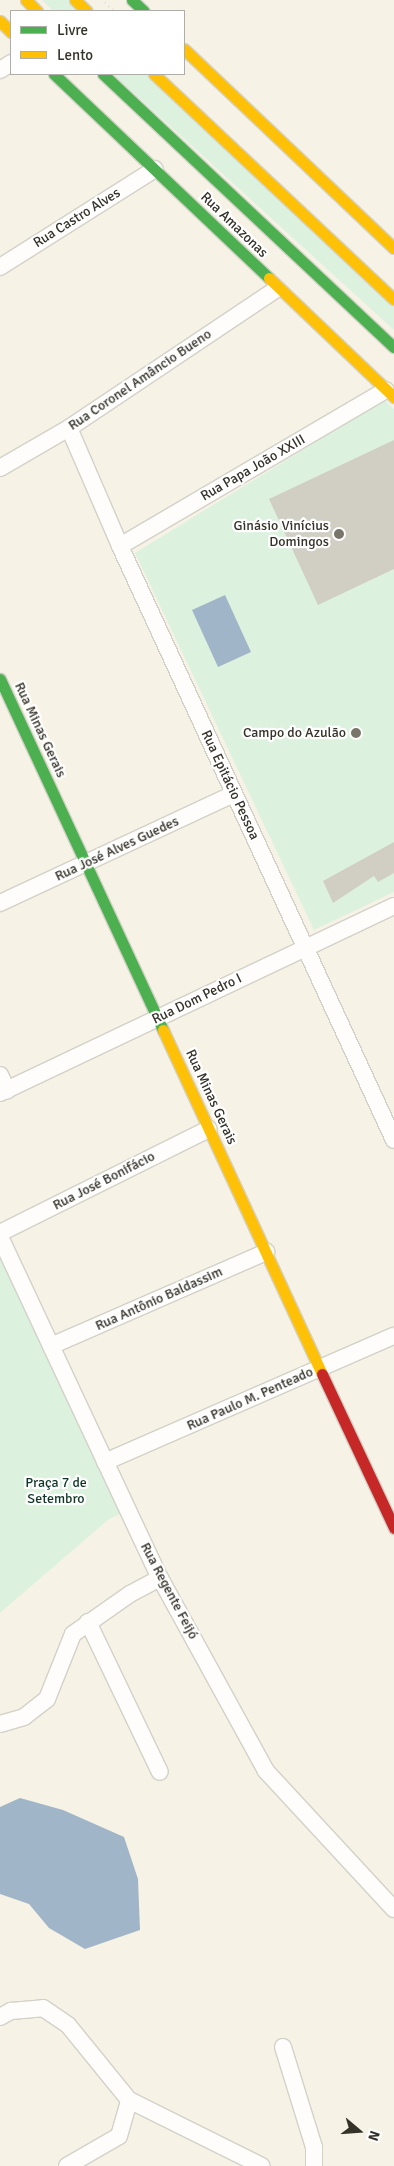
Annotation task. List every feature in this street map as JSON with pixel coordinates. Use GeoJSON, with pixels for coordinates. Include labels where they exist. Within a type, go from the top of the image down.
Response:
{"type":"FeatureCollection","features":[{"type":"Feature","properties":{"kind":"street"},"geometry":{"type":"LineString","coordinates":[[26,0],[36,10]]}},
{"type":"Feature","properties":{"kind":"street"},"geometry":{"type":"LineString","coordinates":[[75,0],[86,10]]}},
{"type":"Feature","properties":{"kind":"street"},"geometry":{"type":"LineString","coordinates":[[132,0],[143,10]]}},
{"type":"Feature","properties":{"kind":"street"},"geometry":{"type":"LineString","coordinates":[[0,21],[10,31]]}},
{"type":"Feature","properties":{"kind":"street"},"geometry":{"type":"LineString","coordinates":[[185,50],[394,248]]}},
{"type":"Feature","properties":{"kind":"street","name":"Rua Amazonas"},"geometry":{"type":"LineString","coordinates":[[55,75],[277,289],[390,393]]}},
{"type":"Feature","properties":{"kind":"street"},"geometry":{"type":"LineString","coordinates":[[104,75],[394,347]]}},
{"type":"Feature","properties":{"kind":"street"},"geometry":{"type":"LineString","coordinates":[[155,75],[394,299]]}},
{"type":"Feature","properties":{"kind":"street","name":"Rua Castro Alves"},"geometry":{"type":"LineString","coordinates":[[0,267],[154,169]]}},
{"type":"Feature","properties":{"kind":"street","name":"Rua Coronel Amâncio Bueno"},"geometry":{"type":"LineString","coordinates":[[0,468],[69,428],[277,289]]}},
{"type":"Feature","properties":{"kind":"street","name":"Rua Papa João XXIII"},"geometry":{"type":"LineString","coordinates":[[120,546],[390,393]]}},
{"type":"Feature","properties":{"kind":"street","name":"Rua Epitácio Pessoa"},"geometry":{"type":"LineString","coordinates":[[69,428],[120,546],[394,1140]]}},
{"type":"Feature","properties":{"kind":"street","name":"Rua Minas Gerais"},"geometry":{"type":"LineString","coordinates":[[0,679],[394,1528]]}},
{"type":"Feature","properties":{"kind":"street","name":"Rua José Alves Guedes"},"geometry":{"type":"LineString","coordinates":[[0,903],[234,794]]}},
{"type":"Feature","properties":{"kind":"street","name":"Rua Dom Pedro I"},"geometry":{"type":"LineString","coordinates":[[2,1086],[157,1018],[394,906]]}},
{"type":"Feature","properties":{"kind":"street","name":"Rua José Bonifácio"},"geometry":{"type":"LineString","coordinates":[[0,1235],[209,1129]]}},
{"type":"Feature","properties":{"kind":"street","name":"Rua Regente Feijó"},"geometry":{"type":"LineString","coordinates":[[0,1235],[160,1578],[266,1771],[394,1909]]}},
{"type":"Feature","properties":{"kind":"street","name":"Rua Antônio Baldassim"},"geometry":{"type":"LineString","coordinates":[[51,1346],[266,1252]]}},
{"type":"Feature","properties":{"kind":"street","name":"Rua Paulo M. Penteado"},"geometry":{"type":"LineString","coordinates":[[105,1462],[394,1336]]}},
{"type":"Feature","properties":{"kind":"street"},"geometry":{"type":"LineString","coordinates":[[0,1724],[24,1717],[46,1698],[73,1634],[88,1622],[160,1578]]}},
{"type":"Feature","properties":{"kind":"street"},"geometry":{"type":"LineString","coordinates":[[88,1622],[160,1772]]}},
{"type":"Feature","properties":{"kind":"street"},"geometry":{"type":"LineString","coordinates":[[0,2017],[11,2011],[43,2008],[68,2025],[129,2100],[262,2166]]}},
{"type":"Feature","properties":{"kind":"street"},"geometry":{"type":"LineString","coordinates":[[283,2047],[314,2147],[314,2166]]}},
{"type":"Feature","properties":{"kind":"street"},"geometry":{"type":"LineString","coordinates":[[67,2166],[119,2136],[129,2100]]}},
{"type":"Feature","properties":{"kind":"path"},"geometry":{"type":"LineString","coordinates":[[103,0],[114,10]]}},
{"type":"Feature","properties":{"kind":"green space"},"geometry":{"type":"Polygon","coordinates":[[[42,0],[71,0],[82,10],[52,10],[42,0]]]}},
{"type":"Feature","properties":{"kind":"green space"},"geometry":{"type":"Polygon","coordinates":[[[114,75],[148,75],[394,306],[394,330],[114,75]]]}},
{"type":"Feature","properties":{"kind":"green space"},"geometry":{"type":"Polygon","coordinates":[[[384,400],[394,409],[394,892],[314,930],[135,553],[384,400]]]}},
{"type":"Feature","properties":{"kind":"green space","name":"Praça 7 de Setembro"},"geometry":{"type":"Polygon","coordinates":[[[0,1246],[127,1511],[109,1519],[0,1613],[0,1246]]]}},
{"type":"Feature","properties":{"kind":"water"},"geometry":{"type":"Polygon","coordinates":[[[225,595],[251,652],[218,667],[192,610],[225,595]]]}},
{"type":"Feature","properties":{"kind":"water"},"geometry":{"type":"Polygon","coordinates":[[[20,1798],[63,1810],[124,1837],[138,1879],[140,1930],[85,1949],[49,1928],[29,1904],[0,1894],[0,1807],[20,1798]]]}},
{"type":"Feature","properties":{"kind":"building","name":"Ginásio Vinícius Domingos"},"geometry":{"type":"Polygon","coordinates":[[[394,440],[394,569],[318,605],[269,499],[394,440]]]}},
{"type":"Feature","properties":{"kind":"building"},"geometry":{"type":"Polygon","coordinates":[[[394,842],[394,873],[378,882],[374,876],[333,903],[323,881],[394,842]]]}},
{"type":"Feature","properties":{"kind":"traffic: fast"},"geometry":{"type":"LineString","coordinates":[[132,0],[143,10]]}},
{"type":"Feature","properties":{"kind":"traffic: fast"},"geometry":{"type":"LineString","coordinates":[[55,75],[269,278]]}},
{"type":"Feature","properties":{"kind":"traffic: fast"},"geometry":{"type":"LineString","coordinates":[[104,75],[394,347]]}},
{"type":"Feature","properties":{"kind":"traffic: fast"},"geometry":{"type":"LineString","coordinates":[[0,679],[163,1030]]}},
{"type":"Feature","properties":{"kind":"traffic: slow"},"geometry":{"type":"LineString","coordinates":[[26,0],[36,10]]}},
{"type":"Feature","properties":{"kind":"traffic: slow"},"geometry":{"type":"LineString","coordinates":[[75,0],[86,10]]}},
{"type":"Feature","properties":{"kind":"traffic: slow"},"geometry":{"type":"LineString","coordinates":[[0,21],[10,31]]}},
{"type":"Feature","properties":{"kind":"traffic: slow"},"geometry":{"type":"LineString","coordinates":[[185,50],[394,248]]}},
{"type":"Feature","properties":{"kind":"traffic: slow"},"geometry":{"type":"LineString","coordinates":[[155,75],[394,299]]}},
{"type":"Feature","properties":{"kind":"traffic: slow"},"geometry":{"type":"LineString","coordinates":[[269,278],[394,397]]}},
{"type":"Feature","properties":{"kind":"traffic: slow"},"geometry":{"type":"LineString","coordinates":[[163,1030],[322,1374]]}},
{"type":"Feature","properties":{"kind":"traffic: jam"},"geometry":{"type":"LineString","coordinates":[[322,1374],[394,1528]]}},
{"type":"Feature","properties":{"kind":"place","name":"Ginásio Vinícius Domingos"},"geometry":{"type":"Point","coordinates":[339,534]}},
{"type":"Feature","properties":{"kind":"place","name":"Campo do Azulão"},"geometry":{"type":"Point","coordinates":[356,733]}}]}
